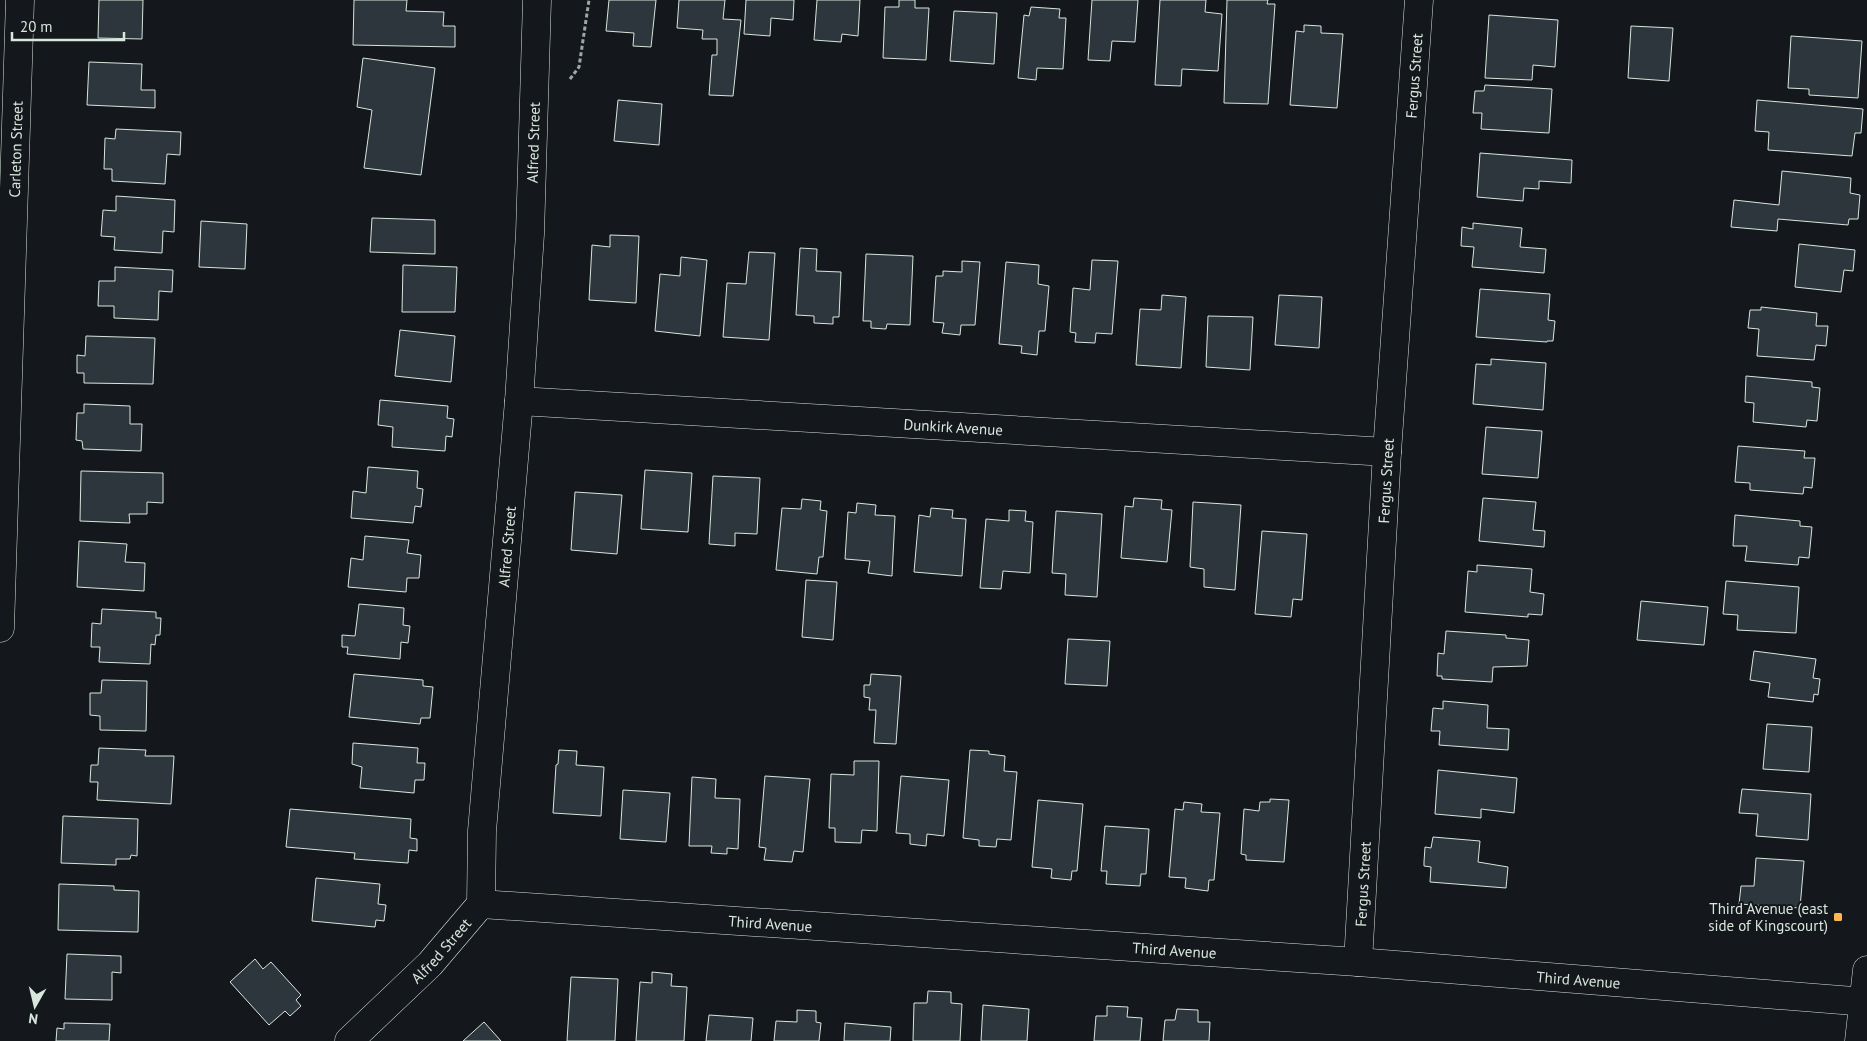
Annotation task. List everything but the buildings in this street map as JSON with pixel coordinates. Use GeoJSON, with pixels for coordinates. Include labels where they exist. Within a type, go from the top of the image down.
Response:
{"type":"FeatureCollection","features":[{"type":"Feature","properties":{"kind":"street","name":"Carleton Street"},"geometry":{"type":"LineString","coordinates":[[0,628],[20,0]]}},
{"type":"Feature","properties":{"kind":"street","name":"Alfred Street"},"geometry":{"type":"LineString","coordinates":[[349,1041],[430,964],[481,904],[482,831],[519,402],[530,234],[537,0]]}},
{"type":"Feature","properties":{"kind":"street","name":"Fergus Street"},"geometry":{"type":"LineString","coordinates":[[1358,962],[1387,452],[1419,0]]}},
{"type":"Feature","properties":{"kind":"street","name":"Dunkirk Avenue"},"geometry":{"type":"LineString","coordinates":[[519,402],[1387,452]]}},
{"type":"Feature","properties":{"kind":"street","name":"Third Avenue"},"geometry":{"type":"LineString","coordinates":[[481,904],[1358,962],[1865,1002]]}},
{"type":"Feature","properties":{"kind":"street"},"geometry":{"type":"LineString","coordinates":[[1859,1041],[1865,1002],[1867,970]]}},
{"type":"Feature","properties":{"kind":"place","name":"Third Avenue (east side of Kingscourt)"},"geometry":{"type":"Point","coordinates":[1838,917]}}]}
